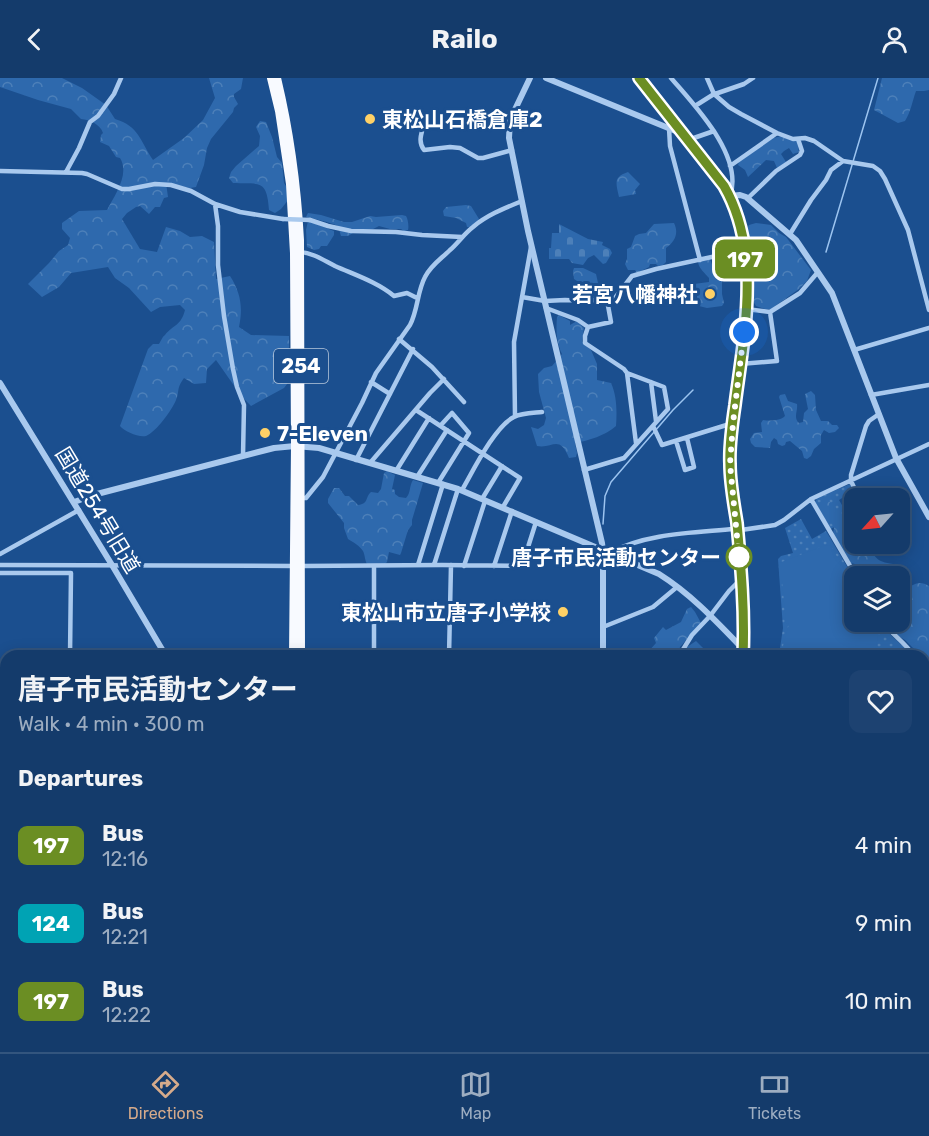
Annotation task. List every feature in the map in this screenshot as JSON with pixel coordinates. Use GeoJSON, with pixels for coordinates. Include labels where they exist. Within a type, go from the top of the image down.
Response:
{"type":"FeatureCollection","features":[{"type":"Feature","properties":{"kind":"highway","name":"254"},"geometry":{"type":"LineString","coordinates":[[278,78],[294,164],[300,252],[297,566],[301,650]]}},
{"type":"Feature","properties":{"kind":"highway","name":"254"},"geometry":{"type":"LineString","coordinates":[[278,78],[279,111],[290,184],[294,253],[301,498],[293,650]]}},
{"type":"Feature","properties":{"kind":"main road"},"geometry":{"type":"LineString","coordinates":[[640,79],[718,176],[730,196],[744,250],[747,280],[746,309],[730,464],[741,580],[743,650]]}},
{"type":"Feature","properties":{"kind":"street"},"geometry":{"type":"LineString","coordinates":[[66,172],[90,122],[98,116],[114,94],[121,78]]}},
{"type":"Feature","properties":{"kind":"street"},"geometry":{"type":"LineString","coordinates":[[530,78],[510,120],[509,138],[545,305],[606,552],[603,650]]}},
{"type":"Feature","properties":{"kind":"street"},"geometry":{"type":"LineString","coordinates":[[546,78],[686,137],[714,131]]}},
{"type":"Feature","properties":{"kind":"street"},"geometry":{"type":"LineString","coordinates":[[640,79],[649,78]]}},
{"type":"Feature","properties":{"kind":"street"},"geometry":{"type":"LineString","coordinates":[[671,78],[714,131],[725,150],[733,186],[730,196],[742,195],[748,198],[790,234],[832,293],[896,458],[929,517]]}},
{"type":"Feature","properties":{"kind":"street"},"geometry":{"type":"LineString","coordinates":[[707,78],[714,94],[729,106],[777,134],[814,141],[843,161],[873,166],[880,171],[908,230],[929,310]]}},
{"type":"Feature","properties":{"kind":"street"},"geometry":{"type":"LineString","coordinates":[[695,106],[714,94],[744,84],[753,78]]}},
{"type":"Feature","properties":{"kind":"street"},"geometry":{"type":"LineString","coordinates":[[424,125],[420,140],[424,150],[460,148],[478,158],[512,150]]}},
{"type":"Feature","properties":{"kind":"street"},"geometry":{"type":"LineString","coordinates":[[669,128],[670,146],[700,260]]}},
{"type":"Feature","properties":{"kind":"street"},"geometry":{"type":"LineString","coordinates":[[730,166],[777,134]]}},
{"type":"Feature","properties":{"kind":"street"},"geometry":{"type":"LineString","coordinates":[[748,198],[776,171],[800,154],[802,151],[798,139]]}},
{"type":"Feature","properties":{"kind":"street"},"geometry":{"type":"LineString","coordinates":[[790,234],[831,170],[843,161]]}},
{"type":"Feature","properties":{"kind":"street"},"geometry":{"type":"LineString","coordinates":[[0,171],[87,174],[122,189],[155,183],[171,185],[191,191],[214,204],[240,212],[283,219],[310,220],[351,231],[462,237]]}},
{"type":"Feature","properties":{"kind":"street"},"geometry":{"type":"LineString","coordinates":[[301,498],[306,498],[323,477],[381,363],[413,319],[421,286],[431,268],[475,225],[522,201]]}},
{"type":"Feature","properties":{"kind":"street"},"geometry":{"type":"LineString","coordinates":[[214,204],[218,226],[218,265],[225,316],[233,369],[244,405],[243,456]]}},
{"type":"Feature","properties":{"kind":"street"},"geometry":{"type":"LineString","coordinates":[[515,416],[514,342],[531,244]]}},
{"type":"Feature","properties":{"kind":"street"},"geometry":{"type":"LineString","coordinates":[[545,305],[565,300],[586,302],[615,298],[632,276],[744,250]]}},
{"type":"Feature","properties":{"kind":"street"},"geometry":{"type":"LineString","coordinates":[[300,252],[311,253],[383,288],[394,296],[407,293],[417,298]]}},
{"type":"Feature","properties":{"kind":"street"},"geometry":{"type":"LineString","coordinates":[[746,309],[770,312],[800,293],[818,272]]}},
{"type":"Feature","properties":{"kind":"street"},"geometry":{"type":"LineString","coordinates":[[522,297],[578,320],[588,327],[611,322],[607,300]]}},
{"type":"Feature","properties":{"kind":"street"},"geometry":{"type":"LineString","coordinates":[[740,364],[777,361],[770,312]]}},
{"type":"Feature","properties":{"kind":"street"},"geometry":{"type":"LineString","coordinates":[[584,470],[624,458],[668,409],[664,387],[627,373],[585,343],[588,327]]}},
{"type":"Feature","properties":{"kind":"street"},"geometry":{"type":"LineString","coordinates":[[854,350],[929,327]]}},
{"type":"Feature","properties":{"kind":"street"},"geometry":{"type":"LineString","coordinates":[[399,339],[413,349],[444,379],[464,402]]}},
{"type":"Feature","properties":{"kind":"street"},"geometry":{"type":"LineString","coordinates":[[356,460],[413,349]]}},
{"type":"Feature","properties":{"kind":"street"},"geometry":{"type":"LineString","coordinates":[[627,373],[636,444]]}},
{"type":"Feature","properties":{"kind":"street"},"geometry":{"type":"LineString","coordinates":[[370,464],[444,379]]}},
{"type":"Feature","properties":{"kind":"street"},"geometry":{"type":"LineString","coordinates":[[371,382],[390,394]]}},
{"type":"Feature","properties":{"kind":"street"},"geometry":{"type":"LineString","coordinates":[[651,382],[655,424],[662,445],[733,423]]}},
{"type":"Feature","properties":{"kind":"street"},"geometry":{"type":"LineString","coordinates":[[872,395],[929,385]]}},
{"type":"Feature","properties":{"kind":"street","name":"国道254号旧道"},"geometry":{"type":"LineString","coordinates":[[1,386],[79,510],[162,650]]}},
{"type":"Feature","properties":{"kind":"street"},"geometry":{"type":"LineString","coordinates":[[416,410],[520,478],[503,507]]}},
{"type":"Feature","properties":{"kind":"street"},"geometry":{"type":"LineString","coordinates":[[434,565],[460,489],[502,427],[515,416],[542,412]]}},
{"type":"Feature","properties":{"kind":"street"},"geometry":{"type":"LineString","coordinates":[[418,565],[441,484],[469,433],[452,413],[441,426]]}},
{"type":"Feature","properties":{"kind":"street"},"geometry":{"type":"LineString","coordinates":[[854,488],[851,474],[866,426],[879,414]]}},
{"type":"Feature","properties":{"kind":"street"},"geometry":{"type":"LineString","coordinates":[[396,471],[429,418]]}},
{"type":"Feature","properties":{"kind":"street"},"geometry":{"type":"LineString","coordinates":[[417,477],[447,430]]}},
{"type":"Feature","properties":{"kind":"street"},"geometry":{"type":"LineString","coordinates":[[676,441],[685,470],[694,467],[687,438]]}},
{"type":"Feature","properties":{"kind":"street"},"geometry":{"type":"LineString","coordinates":[[606,552],[660,536],[775,525],[811,499],[929,444]]}},
{"type":"Feature","properties":{"kind":"street"},"geometry":{"type":"LineString","coordinates":[[74,502],[274,448],[298,446],[319,448],[460,489],[659,574],[677,586],[710,616],[741,650]]}},
{"type":"Feature","properties":{"kind":"street"},"geometry":{"type":"LineString","coordinates":[[464,566],[484,500],[502,466]]}},
{"type":"Feature","properties":{"kind":"street"},"geometry":{"type":"LineString","coordinates":[[811,499],[850,566]]}},
{"type":"Feature","properties":{"kind":"street"},"geometry":{"type":"LineString","coordinates":[[0,554],[79,510]]}},
{"type":"Feature","properties":{"kind":"street"},"geometry":{"type":"LineString","coordinates":[[494,566],[512,511]]}},
{"type":"Feature","properties":{"kind":"street"},"geometry":{"type":"LineString","coordinates":[[0,565],[522,566],[536,522]]}},
{"type":"Feature","properties":{"kind":"street"},"geometry":{"type":"LineString","coordinates":[[374,566],[374,650]]}},
{"type":"Feature","properties":{"kind":"street"},"geometry":{"type":"LineString","coordinates":[[449,650],[451,566]]}},
{"type":"Feature","properties":{"kind":"street"},"geometry":{"type":"LineString","coordinates":[[0,573],[71,573],[70,650]]}},
{"type":"Feature","properties":{"kind":"street"},"geometry":{"type":"LineString","coordinates":[[683,650],[732,586],[741,580]]}},
{"type":"Feature","properties":{"kind":"street"},"geometry":{"type":"LineString","coordinates":[[603,627],[653,607],[677,586]]}},
{"type":"Feature","properties":{"kind":"street"},"geometry":{"type":"LineString","coordinates":[[891,632],[910,650]]}},
{"type":"Feature","properties":{"kind":"green space"},"geometry":{"type":"Polygon","coordinates":[[[0,78],[62,78],[82,88],[106,105],[115,119],[134,130],[153,160],[184,138],[203,120],[215,98],[209,78],[243,78],[241,89],[234,94],[238,104],[211,139],[196,187],[166,183],[168,197],[164,198],[160,207],[155,207],[149,214],[140,206],[136,207],[122,219],[140,249],[157,252],[166,227],[190,237],[202,236],[214,242],[216,279],[230,276],[239,295],[241,313],[239,327],[251,335],[289,336],[287,357],[290,361],[290,380],[284,388],[251,406],[216,360],[207,369],[206,383],[194,384],[184,378],[171,409],[150,434],[136,435],[120,426],[148,349],[153,344],[159,344],[179,322],[185,310],[180,305],[160,307],[151,312],[129,288],[115,278],[108,267],[71,273],[59,287],[42,297],[28,284],[59,251],[68,245],[70,238],[62,229],[62,223],[79,211],[107,210],[120,184],[123,164],[109,146],[100,142],[103,133],[97,125],[81,119],[71,109],[0,87],[0,78]]]}},
{"type":"Feature","properties":{"kind":"green space"},"geometry":{"type":"Polygon","coordinates":[[[882,78],[929,78],[929,90],[916,91],[905,121],[898,123],[874,110],[882,78]]]}},
{"type":"Feature","properties":{"kind":"green space"},"geometry":{"type":"Polygon","coordinates":[[[260,121],[266,122],[277,157],[282,163],[284,183],[288,189],[289,199],[275,213],[269,210],[268,199],[263,187],[255,184],[233,183],[229,178],[236,166],[259,146],[260,136],[256,127],[260,121]]]}},
{"type":"Feature","properties":{"kind":"green space"},"geometry":{"type":"Polygon","coordinates":[[[782,136],[797,141],[799,152],[793,154],[789,148],[781,154],[786,162],[777,168],[774,161],[766,160],[748,177],[745,170],[738,165],[739,162],[773,138],[782,136]]]}},
{"type":"Feature","properties":{"kind":"green space"},"geometry":{"type":"Polygon","coordinates":[[[628,172],[640,184],[635,190],[636,194],[619,197],[618,178],[628,172]]]}},
{"type":"Feature","properties":{"kind":"green space"},"geometry":{"type":"Polygon","coordinates":[[[471,206],[479,219],[474,227],[467,227],[466,223],[456,218],[444,216],[443,211],[446,207],[471,206]]]}},
{"type":"Feature","properties":{"kind":"green space"},"geometry":{"type":"Polygon","coordinates":[[[308,213],[344,222],[370,216],[402,215],[407,217],[408,230],[379,226],[341,236],[338,226],[306,217],[308,213]]]}},
{"type":"Feature","properties":{"kind":"green space"},"geometry":{"type":"Polygon","coordinates":[[[308,221],[334,231],[327,246],[314,250],[307,247],[308,221]]]}},
{"type":"Feature","properties":{"kind":"green space"},"geometry":{"type":"Polygon","coordinates":[[[674,223],[676,234],[672,243],[666,248],[666,262],[658,266],[650,264],[649,267],[637,273],[635,270],[628,270],[625,264],[627,249],[631,247],[635,236],[646,233],[654,224],[674,223]]]}},
{"type":"Feature","properties":{"kind":"green space"},"geometry":{"type":"Polygon","coordinates":[[[756,223],[771,225],[786,237],[811,270],[807,281],[799,289],[771,309],[756,306],[752,299],[753,286],[747,229],[749,225],[756,223]]]}},
{"type":"Feature","properties":{"kind":"green space"},"geometry":{"type":"Polygon","coordinates":[[[559,224],[588,239],[603,242],[602,245],[610,249],[612,253],[606,263],[603,264],[594,255],[588,258],[583,265],[572,263],[569,259],[549,259],[552,233],[559,233],[559,224]]]}},
{"type":"Feature","properties":{"kind":"green space"},"geometry":{"type":"Polygon","coordinates":[[[710,259],[722,281],[724,303],[722,306],[707,308],[699,306],[694,284],[709,282],[709,278],[698,262],[710,259]]]}},
{"type":"Feature","properties":{"kind":"green space"},"geometry":{"type":"Polygon","coordinates":[[[574,268],[583,268],[596,274],[598,283],[613,287],[613,295],[589,298],[574,279],[574,268]]]}},
{"type":"Feature","properties":{"kind":"green space"},"geometry":{"type":"Polygon","coordinates":[[[559,315],[570,321],[570,325],[577,321],[584,328],[582,341],[591,350],[597,364],[597,380],[611,383],[616,404],[616,426],[597,437],[575,443],[576,457],[569,458],[559,444],[537,446],[531,427],[538,429],[544,425],[546,418],[539,392],[538,374],[544,368],[552,366],[562,354],[557,336],[557,317],[559,315]]]}},
{"type":"Feature","properties":{"kind":"green space"},"geometry":{"type":"Polygon","coordinates":[[[811,391],[815,395],[816,410],[821,421],[828,421],[839,428],[829,433],[824,430],[821,443],[814,449],[811,456],[804,458],[802,451],[790,441],[782,446],[774,438],[770,448],[755,447],[751,443],[750,439],[754,433],[762,432],[763,420],[778,420],[785,416],[780,395],[785,394],[788,401],[797,404],[796,419],[799,423],[803,422],[804,413],[808,409],[805,394],[811,391]]]}},
{"type":"Feature","properties":{"kind":"green space"},"geometry":{"type":"Polygon","coordinates":[[[387,471],[395,475],[392,489],[399,497],[406,498],[413,480],[423,483],[412,525],[408,530],[400,555],[389,552],[385,564],[367,564],[362,549],[348,539],[344,523],[328,503],[328,499],[334,488],[339,488],[345,496],[349,496],[358,505],[364,503],[371,492],[378,493],[381,489],[384,473],[387,471]]]}},
{"type":"Feature","properties":{"kind":"green space"},"geometry":{"type":"Polygon","coordinates":[[[850,484],[852,488],[844,488],[844,497],[839,500],[844,508],[844,520],[831,529],[815,502],[817,498],[850,484]]]}},
{"type":"Feature","properties":{"kind":"green space"},"geometry":{"type":"Polygon","coordinates":[[[827,501],[844,516],[844,552],[833,534],[832,523],[823,516],[823,505],[827,501]]]}},
{"type":"Feature","properties":{"kind":"green space"},"geometry":{"type":"Polygon","coordinates":[[[801,519],[812,539],[826,531],[847,566],[844,566],[844,632],[888,632],[906,650],[780,650],[783,628],[778,559],[793,553],[785,528],[801,519]]]}},
{"type":"Feature","properties":{"kind":"green space"},"geometry":{"type":"Polygon","coordinates":[[[826,545],[831,546],[844,569],[844,632],[879,632],[875,650],[786,650],[783,646],[789,624],[786,623],[782,581],[780,581],[779,563],[826,545]]]}},
{"type":"Feature","properties":{"kind":"green space"},"geometry":{"type":"Polygon","coordinates":[[[845,554],[874,554],[883,562],[895,566],[858,566],[851,563],[845,554]]]}},
{"type":"Feature","properties":{"kind":"green space"},"geometry":{"type":"Polygon","coordinates":[[[924,584],[929,586],[929,650],[915,650],[905,640],[891,632],[910,632],[910,585],[924,584]]]}},
{"type":"Feature","properties":{"kind":"green space"},"geometry":{"type":"Polygon","coordinates":[[[691,607],[701,623],[679,650],[650,650],[656,643],[654,638],[663,627],[666,630],[681,622],[687,609],[691,607]]]}},
{"type":"Feature","properties":{"kind":"green space"},"geometry":{"type":"Polygon","coordinates":[[[696,641],[706,650],[685,650],[696,641]]]}},
{"type":"Feature","properties":{"kind":"waterway"},"geometry":{"type":"LineString","coordinates":[[826,252],[878,78]]}},
{"type":"Feature","properties":{"kind":"waterway"},"geometry":{"type":"LineString","coordinates":[[603,524],[605,496],[611,482],[693,390]]}},
{"type":"Feature","properties":{"kind":"bus line","name":"197"},"geometry":{"type":"LineString","coordinates":[[639,78],[718,176],[734,205],[742,235],[747,280],[746,313],[730,464],[742,595],[743,650]]}},
{"type":"Feature","properties":{"kind":"place","name":"東松山石橋倉庫2"},"geometry":{"type":"Point","coordinates":[370,119]}},
{"type":"Feature","properties":{"kind":"place","name":"若宮八幡神社"},"geometry":{"type":"Point","coordinates":[710,294]}},
{"type":"Feature","properties":{"kind":"place","name":"7-Eleven"},"geometry":{"type":"Point","coordinates":[265,433]}},
{"type":"Feature","properties":{"kind":"place","name":"唐子市民活動センター"},"geometry":{"type":"Point","coordinates":[739,557]}},
{"type":"Feature","properties":{"kind":"place","name":"東松山市立唐子小学校"},"geometry":{"type":"Point","coordinates":[563,612]}},
{"type":"Feature","properties":{"kind":"route"},"geometry":{"type":"LineString","coordinates":[[739,557],[730,464],[744,332]]}}]}
